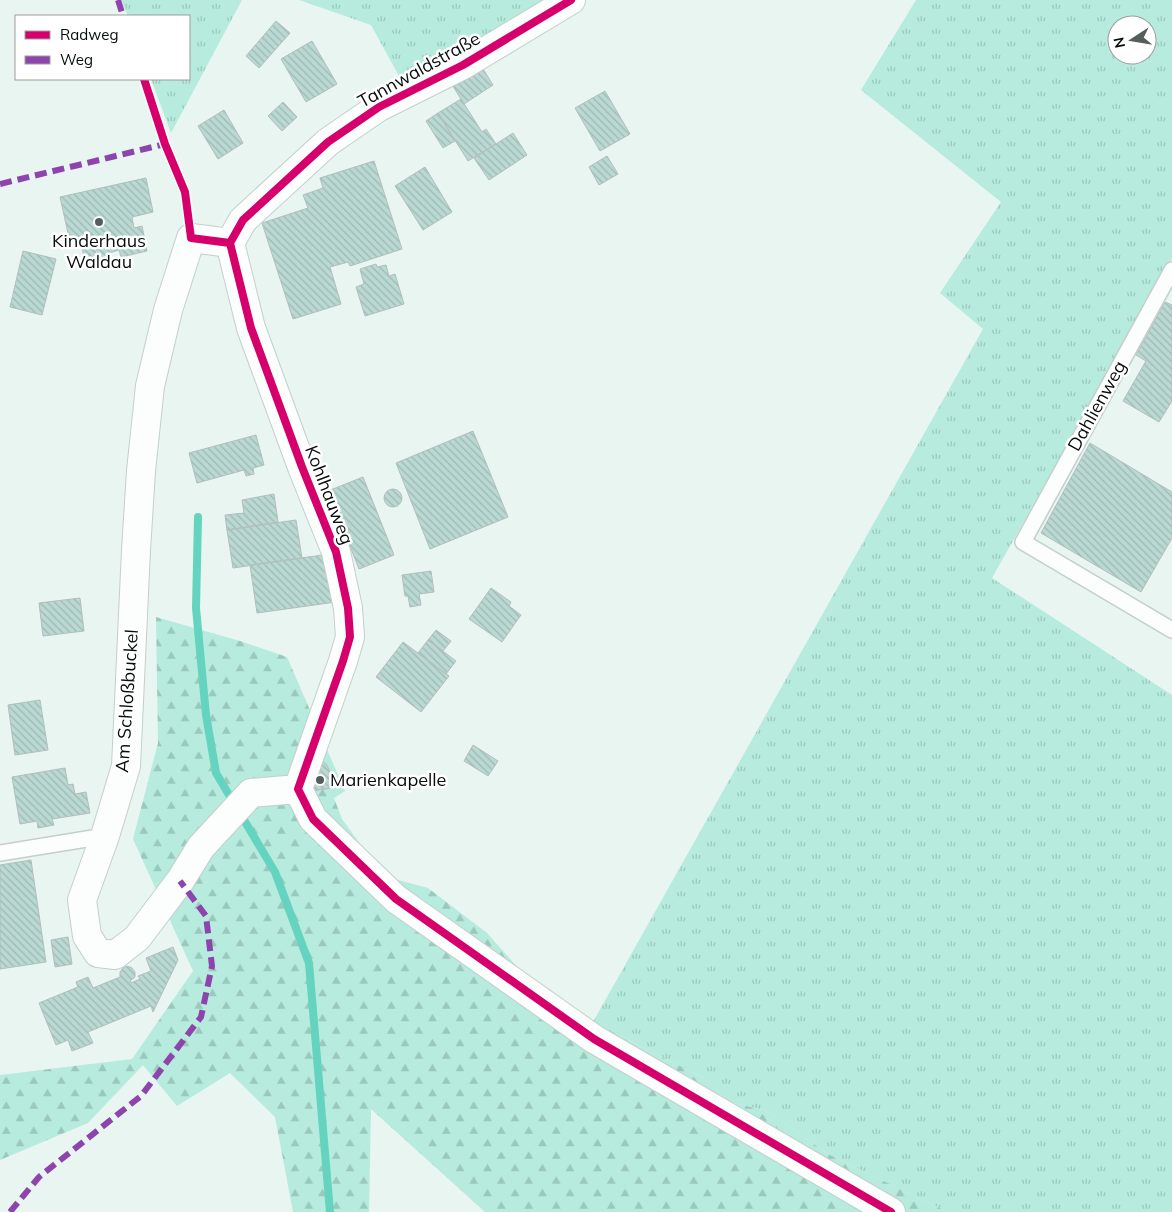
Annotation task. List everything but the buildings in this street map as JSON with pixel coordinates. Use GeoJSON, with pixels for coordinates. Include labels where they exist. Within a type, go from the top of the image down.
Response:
{"type":"FeatureCollection","features":[{"type":"Feature","properties":{"kind":"street","name":"Tannwaldstraße"},"geometry":{"type":"LineString","coordinates":[[230,243],[243,220],[328,142],[379,107],[463,65],[571,0]]}},
{"type":"Feature","properties":{"kind":"street","name":"Am Schloßbuckel"},"geometry":{"type":"LineString","coordinates":[[230,243],[191,238],[168,310],[150,386],[136,540],[126,766],[105,836],[82,900],[87,936],[98,953],[115,955],[137,938],[180,882],[201,847],[251,793],[298,790]]}},
{"type":"Feature","properties":{"kind":"street","name":"Kohlhauweg"},"geometry":{"type":"LineString","coordinates":[[230,243],[250,328],[336,552],[348,608],[350,637],[298,790]]}},
{"type":"Feature","properties":{"kind":"street"},"geometry":{"type":"LineString","coordinates":[[298,790],[313,818],[396,899],[594,1039],[891,1212]]}},
{"type":"Feature","properties":{"kind":"lane","name":"Dahlienweg"},"geometry":{"type":"LineString","coordinates":[[1172,270],[1023,542],[1172,630]]}},
{"type":"Feature","properties":{"kind":"lane"},"geometry":{"type":"LineString","coordinates":[[0,852],[105,836]]}},
{"type":"Feature","properties":{"kind":"green space"},"geometry":{"type":"Polygon","coordinates":[[[121,0],[242,0],[171,133],[151,80],[190,80],[190,15],[128,15],[121,0]]]}},
{"type":"Feature","properties":{"kind":"green space"},"geometry":{"type":"Polygon","coordinates":[[[299,0],[555,0],[405,87],[371,25],[299,0]]]}},
{"type":"Feature","properties":{"kind":"green space"},"geometry":{"type":"Polygon","coordinates":[[[916,0],[1172,0],[1172,258],[992,578],[1172,695],[1172,1212],[948,1212],[828,1154],[768,1111],[729,1102],[704,1078],[593,1022],[983,329],[940,293],[1001,202],[861,90],[916,0]]]}},
{"type":"Feature","properties":{"kind":"green space"},"geometry":{"type":"Polygon","coordinates":[[[156,617],[240,641],[287,657],[345,791],[334,798],[342,819],[383,876],[428,888],[487,933],[545,998],[704,1078],[729,1102],[768,1111],[828,1154],[948,1212],[485,1212],[371,1109],[369,1212],[293,1212],[275,1117],[230,1073],[177,1106],[143,1065],[88,1123],[0,1160],[0,1075],[132,1059],[193,971],[133,839],[158,743],[156,617]]]}},
{"type":"Feature","properties":{"kind":"waterway"},"geometry":{"type":"LineString","coordinates":[[198,517],[196,608],[206,715],[216,773],[275,872],[309,963],[330,1212]]}},
{"type":"Feature","properties":{"kind":"marked path"},"geometry":{"type":"LineString","coordinates":[[118,0],[123,15]]}},
{"type":"Feature","properties":{"kind":"marked path"},"geometry":{"type":"LineString","coordinates":[[0,184],[165,144]]}},
{"type":"Feature","properties":{"kind":"marked path"},"geometry":{"type":"LineString","coordinates":[[10,1212],[39,1177],[141,1096],[201,1017],[212,966],[206,916],[180,881]]}},
{"type":"Feature","properties":{"kind":"cycle path"},"geometry":{"type":"LineString","coordinates":[[230,243],[243,220],[328,142],[379,107],[463,65],[571,0]]}},
{"type":"Feature","properties":{"kind":"cycle path"},"geometry":{"type":"LineString","coordinates":[[144,80],[165,144],[185,192],[191,238],[230,243]]}},
{"type":"Feature","properties":{"kind":"cycle path"},"geometry":{"type":"LineString","coordinates":[[230,243],[251,328],[302,467],[336,552],[348,608],[350,637],[298,789],[313,819],[396,899],[594,1039],[891,1212]]}},
{"type":"Feature","properties":{"kind":"place","name":"Kinderhaus Waldau"},"geometry":{"type":"Point","coordinates":[99,222]}},
{"type":"Feature","properties":{"kind":"place","name":"Marienkapelle"},"geometry":{"type":"Point","coordinates":[320,780]}}]}
